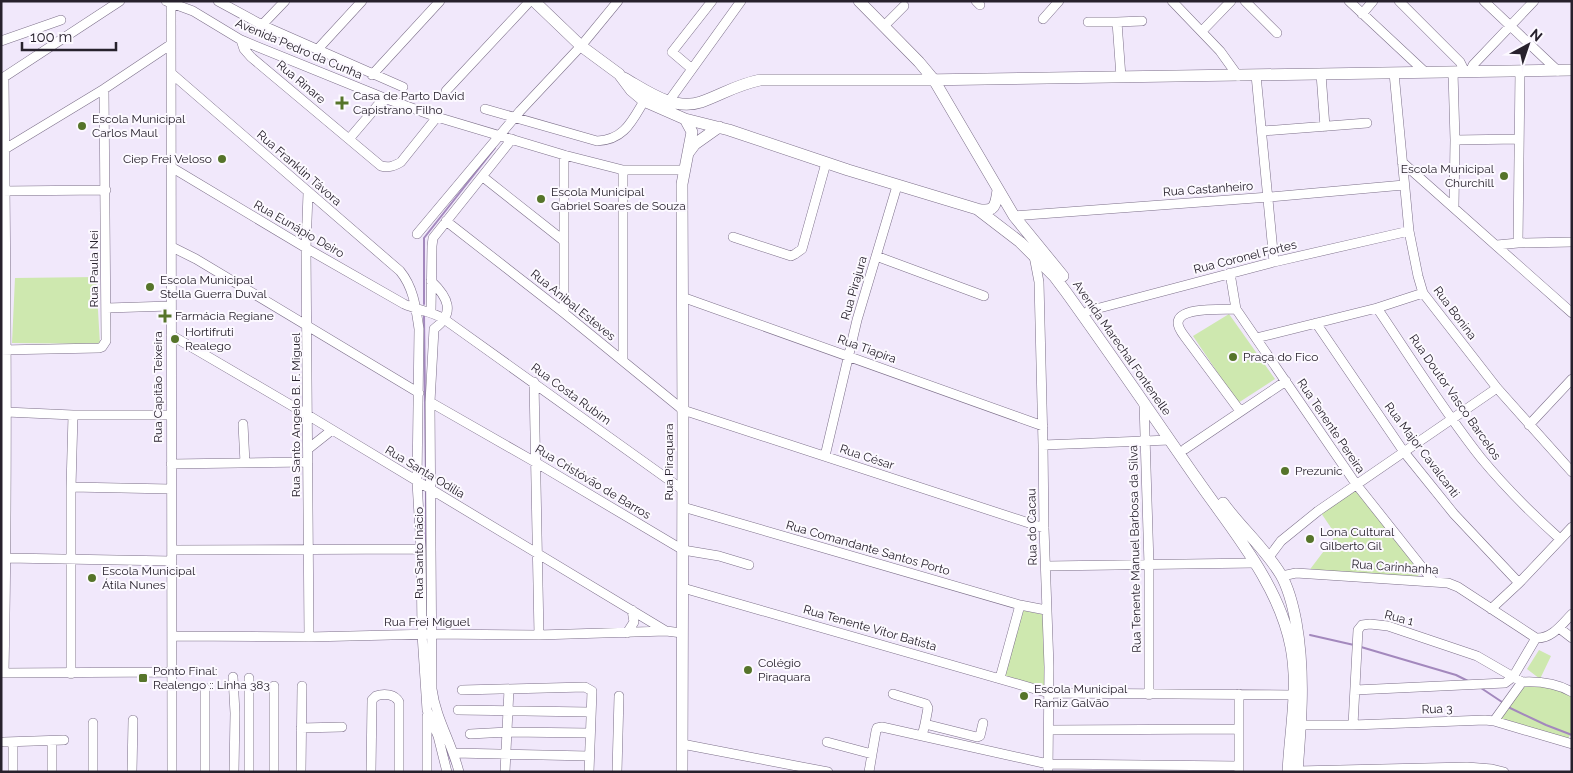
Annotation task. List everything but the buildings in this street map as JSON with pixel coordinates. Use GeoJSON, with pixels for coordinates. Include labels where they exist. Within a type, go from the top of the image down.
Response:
{"type":"FeatureCollection","features":[{"type":"Feature","properties":{"kind":"main road"},"geometry":{"type":"LineString","coordinates":[[534,1],[581,46],[619,74],[671,106]]}},
{"type":"Feature","properties":{"kind":"main road","name":"Avenida Marechal Fontenelle"},"geometry":{"type":"LineString","coordinates":[[859,1],[919,62],[934,80],[1014,216],[1066,279],[1231,514],[1269,557],[1282,576],[1292,603],[1301,651],[1301,724],[1296,772]]}},
{"type":"Feature","properties":{"kind":"main road"},"geometry":{"type":"LineString","coordinates":[[912,80],[919,72],[919,62]]}},
{"type":"Feature","properties":{"kind":"main road"},"geometry":{"type":"LineString","coordinates":[[619,74],[631,90],[644,101],[671,106],[692,104],[740,84],[760,80],[934,80],[1572,70]]}},
{"type":"Feature","properties":{"kind":"main road","name":"Avenida Marechal Fontenelle"},"geometry":{"type":"LineString","coordinates":[[671,106],[683,118],[763,140],[826,163],[977,210],[1001,226],[1034,255],[1054,276],[1255,563],[1279,606],[1291,647],[1294,679],[1288,772]]}},
{"type":"Feature","properties":{"kind":"main road","name":"Rua Piraquara"},"geometry":{"type":"LineString","coordinates":[[682,772],[682,297],[684,170],[692,132],[683,118]]}},
{"type":"Feature","properties":{"kind":"main road"},"geometry":{"type":"LineString","coordinates":[[688,153],[695,144],[719,127]]}},
{"type":"Feature","properties":{"kind":"main road"},"geometry":{"type":"LineString","coordinates":[[977,210],[984,211],[992,208],[996,203],[998,190]]}},
{"type":"Feature","properties":{"kind":"main road"},"geometry":{"type":"LineString","coordinates":[[1001,226],[1001,222],[1007,215],[1014,216]]}},
{"type":"Feature","properties":{"kind":"main road"},"geometry":{"type":"LineString","coordinates":[[1279,606],[1274,586],[1275,582],[1282,576]]}},
{"type":"Feature","properties":{"kind":"street"},"geometry":{"type":"LineString","coordinates":[[120,1],[2,78],[7,558],[3,673],[172,672]]}},
{"type":"Feature","properties":{"kind":"street"},"geometry":{"type":"LineString","coordinates":[[218,1],[262,26],[403,87]]}},
{"type":"Feature","properties":{"kind":"street"},"geometry":{"type":"LineString","coordinates":[[262,26],[285,1]]}},
{"type":"Feature","properties":{"kind":"street"},"geometry":{"type":"LineString","coordinates":[[316,50],[362,1]]}},
{"type":"Feature","properties":{"kind":"street"},"geometry":{"type":"LineString","coordinates":[[372,74],[440,1]]}},
{"type":"Feature","properties":{"kind":"street"},"geometry":{"type":"LineString","coordinates":[[446,91],[530,1]]}},
{"type":"Feature","properties":{"kind":"street"},"geometry":{"type":"LineString","coordinates":[[417,234],[513,120],[581,46],[618,1]]}},
{"type":"Feature","properties":{"kind":"street"},"geometry":{"type":"LineString","coordinates":[[692,68],[672,52],[712,1]]}},
{"type":"Feature","properties":{"kind":"street"},"geometry":{"type":"LineString","coordinates":[[671,106],[692,68],[742,1]]}},
{"type":"Feature","properties":{"kind":"street"},"geometry":{"type":"LineString","coordinates":[[1043,19],[1059,1]]}},
{"type":"Feature","properties":{"kind":"street"},"geometry":{"type":"LineString","coordinates":[[1202,31],[1231,1]]}},
{"type":"Feature","properties":{"kind":"street"},"geometry":{"type":"LineString","coordinates":[[1245,1],[1276,33]]}},
{"type":"Feature","properties":{"kind":"street"},"geometry":{"type":"LineString","coordinates":[[1349,1],[1425,72]]}},
{"type":"Feature","properties":{"kind":"street"},"geometry":{"type":"LineString","coordinates":[[1362,14],[1373,1]]}},
{"type":"Feature","properties":{"kind":"street"},"geometry":{"type":"LineString","coordinates":[[1399,1],[1460,62],[1467,72],[1534,1]]}},
{"type":"Feature","properties":{"kind":"street"},"geometry":{"type":"LineString","coordinates":[[1484,1],[1558,71]]}},
{"type":"Feature","properties":{"kind":"street","name":"Avenida Pedro da Cunha"},"geometry":{"type":"LineString","coordinates":[[169,2],[193,11],[241,40],[384,98],[437,117],[501,134],[564,155],[623,170],[684,170]]}},
{"type":"Feature","properties":{"kind":"street","name":"Rua Capitão Teixeira"},"geometry":{"type":"LineString","coordinates":[[169,2],[172,248],[170,306],[172,772]]}},
{"type":"Feature","properties":{"kind":"street"},"geometry":{"type":"LineString","coordinates":[[1177,3],[1220,51],[1238,76]]}},
{"type":"Feature","properties":{"kind":"street"},"geometry":{"type":"LineString","coordinates":[[884,26],[904,6]]}},
{"type":"Feature","properties":{"kind":"street"},"geometry":{"type":"LineString","coordinates":[[1,41],[61,20]]}},
{"type":"Feature","properties":{"kind":"street"},"geometry":{"type":"LineString","coordinates":[[1088,22],[1142,21]]}},
{"type":"Feature","properties":{"kind":"street"},"geometry":{"type":"LineString","coordinates":[[1118,22],[1121,77]]}},
{"type":"Feature","properties":{"kind":"street","name":"Rua Rinare"},"geometry":{"type":"LineString","coordinates":[[241,40],[251,57],[381,166],[388,168],[401,162],[437,117]]}},
{"type":"Feature","properties":{"kind":"street"},"geometry":{"type":"LineString","coordinates":[[4,149],[170,45]]}},
{"type":"Feature","properties":{"kind":"street"},"geometry":{"type":"LineString","coordinates":[[1518,243],[1520,71]]}},
{"type":"Feature","properties":{"kind":"street"},"geometry":{"type":"LineString","coordinates":[[1453,72],[1454,207]]}},
{"type":"Feature","properties":{"kind":"street","name":"Rua Franklin Távora"},"geometry":{"type":"LineString","coordinates":[[170,73],[400,271],[424,310]]}},
{"type":"Feature","properties":{"kind":"street","name":"Rua Bonina"},"geometry":{"type":"LineString","coordinates":[[1394,73],[1409,231],[1423,293],[1497,388],[1572,472]]}},
{"type":"Feature","properties":{"kind":"street"},"geometry":{"type":"LineString","coordinates":[[1320,74],[1325,127]]}},
{"type":"Feature","properties":{"kind":"street"},"geometry":{"type":"LineString","coordinates":[[1256,75],[1274,262]]}},
{"type":"Feature","properties":{"kind":"street","name":"Rua Paula Nei"},"geometry":{"type":"LineString","coordinates":[[4,350],[102,347],[107,336],[104,88]]}},
{"type":"Feature","properties":{"kind":"street"},"geometry":{"type":"LineString","coordinates":[[349,139],[384,98]]}},
{"type":"Feature","properties":{"kind":"street"},"geometry":{"type":"LineString","coordinates":[[485,109],[513,120],[597,141],[607,141],[615,138],[630,124],[644,101]]}},
{"type":"Feature","properties":{"kind":"street"},"geometry":{"type":"LineString","coordinates":[[1262,132],[1366,124]]}},
{"type":"Feature","properties":{"kind":"street"},"geometry":{"type":"LineString","coordinates":[[431,281],[445,295],[447,312],[444,319],[427,329],[424,310],[431,281],[433,238],[512,139]]}},
{"type":"Feature","properties":{"kind":"street"},"geometry":{"type":"LineString","coordinates":[[1455,140],[1519,139]]}},
{"type":"Feature","properties":{"kind":"street"},"geometry":{"type":"LineString","coordinates":[[564,155],[564,313]]}},
{"type":"Feature","properties":{"kind":"street"},"geometry":{"type":"LineString","coordinates":[[1402,162],[1572,313]]}},
{"type":"Feature","properties":{"kind":"street"},"geometry":{"type":"LineString","coordinates":[[733,237],[791,256],[799,252],[802,249],[826,163]]}},
{"type":"Feature","properties":{"kind":"street","name":"Rua Eunápio Deiro"},"geometry":{"type":"LineString","coordinates":[[171,167],[306,248],[444,319]]}},
{"type":"Feature","properties":{"kind":"street"},"geometry":{"type":"LineString","coordinates":[[622,361],[623,170]]}},
{"type":"Feature","properties":{"kind":"street"},"geometry":{"type":"LineString","coordinates":[[483,177],[564,241]]}},
{"type":"Feature","properties":{"kind":"street","name":"Rua Castanheiro"},"geometry":{"type":"LineString","coordinates":[[1014,216],[1404,185]]}},
{"type":"Feature","properties":{"kind":"street","name":"Rua Pirajura"},"geometry":{"type":"LineString","coordinates":[[824,456],[848,355],[897,186]]}},
{"type":"Feature","properties":{"kind":"street"},"geometry":{"type":"LineString","coordinates":[[3,191],[106,190]]}},
{"type":"Feature","properties":{"kind":"street","name":"Rua Santo Angelo B. F. Miguel"},"geometry":{"type":"LineString","coordinates":[[308,193],[306,248],[308,325],[306,414],[308,449],[309,637]]}},
{"type":"Feature","properties":{"kind":"street","name":"Rua Anibal Esteves"},"geometry":{"type":"LineString","coordinates":[[446,221],[564,313],[682,410]]}},
{"type":"Feature","properties":{"kind":"street","name":"Rua Coronel Fortes"},"geometry":{"type":"LineString","coordinates":[[1088,311],[1274,262],[1409,231]]}},
{"type":"Feature","properties":{"kind":"street"},"geometry":{"type":"LineString","coordinates":[[1497,245],[1572,242]]}},
{"type":"Feature","properties":{"kind":"street"},"geometry":{"type":"LineString","coordinates":[[172,248],[196,259],[419,393]]}},
{"type":"Feature","properties":{"kind":"street","name":"Rua do Cacau"},"geometry":{"type":"LineString","coordinates":[[1034,255],[1039,282],[1043,426],[1049,694],[1048,768]]}},
{"type":"Feature","properties":{"kind":"street"},"geometry":{"type":"LineString","coordinates":[[876,256],[984,296]]}},
{"type":"Feature","properties":{"kind":"street","name":"Rua Tenente Pereira"},"geometry":{"type":"LineString","coordinates":[[1230,273],[1236,309],[1356,484],[1433,581]]}},
{"type":"Feature","properties":{"kind":"street"},"geometry":{"type":"LineString","coordinates":[[1039,282],[1044,277],[1054,276]]}},
{"type":"Feature","properties":{"kind":"street"},"geometry":{"type":"LineString","coordinates":[[1256,338],[1377,308],[1423,293]]}},
{"type":"Feature","properties":{"kind":"street","name":"Rua Tiapira"},"geometry":{"type":"LineString","coordinates":[[682,297],[1043,426]]}},
{"type":"Feature","properties":{"kind":"street"},"geometry":{"type":"LineString","coordinates":[[107,308],[170,306]]}},
{"type":"Feature","properties":{"kind":"street","name":"Rua Doutor Vasco Barcelos"},"geometry":{"type":"LineString","coordinates":[[1377,308],[1453,420],[1491,470],[1560,540]]}},
{"type":"Feature","properties":{"kind":"street"},"geometry":{"type":"LineString","coordinates":[[1236,309],[1192,312],[1182,316],[1178,321],[1178,325],[1240,411]]}},
{"type":"Feature","properties":{"kind":"street","name":"Rua Costa Rubim"},"geometry":{"type":"LineString","coordinates":[[444,319],[683,490]]}},
{"type":"Feature","properties":{"kind":"street","name":"Rua Major Cavalcanti"},"geometry":{"type":"LineString","coordinates":[[1316,323],[1404,452],[1454,514],[1519,583]]}},
{"type":"Feature","properties":{"kind":"street","name":"Rua Santo Inácio"},"geometry":{"type":"LineString","coordinates":[[427,329],[419,393],[425,487],[427,710],[438,736],[447,772]]}},
{"type":"Feature","properties":{"kind":"street","name":"Rua Santo Inácio"},"geometry":{"type":"LineString","coordinates":[[427,329],[430,402],[421,549],[427,634],[434,702],[454,753],[459,772]]}},
{"type":"Feature","properties":{"kind":"street","name":"Rua Santa Odília"},"geometry":{"type":"LineString","coordinates":[[171,335],[666,631]]}},
{"type":"Feature","properties":{"kind":"street"},"geometry":{"type":"LineString","coordinates":[[1529,425],[1572,379]]}},
{"type":"Feature","properties":{"kind":"street"},"geometry":{"type":"LineString","coordinates":[[1184,449],[1286,381]]}},
{"type":"Feature","properties":{"kind":"street"},"geometry":{"type":"LineString","coordinates":[[534,382],[539,635]]}},
{"type":"Feature","properties":{"kind":"street"},"geometry":{"type":"LineString","coordinates":[[1269,557],[1280,541],[1298,525],[1497,388]]}},
{"type":"Feature","properties":{"kind":"street","name":"Rua Cristóvão de Barros"},"geometry":{"type":"LineString","coordinates":[[430,402],[683,550],[718,556],[750,565]]}},
{"type":"Feature","properties":{"kind":"street","name":"Rua Tenente Manuel Barbosa da Silva"},"geometry":{"type":"LineString","coordinates":[[1144,403],[1149,565],[1149,695]]}},
{"type":"Feature","properties":{"kind":"street","name":"Rua César"},"geometry":{"type":"LineString","coordinates":[[682,410],[1044,528]]}},
{"type":"Feature","properties":{"kind":"street"},"geometry":{"type":"LineString","coordinates":[[6,412],[73,415],[170,415]]}},
{"type":"Feature","properties":{"kind":"street"},"geometry":{"type":"LineString","coordinates":[[71,674],[73,415]]}},
{"type":"Feature","properties":{"kind":"street"},"geometry":{"type":"LineString","coordinates":[[243,424],[245,463]]}},
{"type":"Feature","properties":{"kind":"street"},"geometry":{"type":"LineString","coordinates":[[308,449],[332,430]]}},
{"type":"Feature","properties":{"kind":"street"},"geometry":{"type":"LineString","coordinates":[[1043,445],[1170,440]]}},
{"type":"Feature","properties":{"kind":"street"},"geometry":{"type":"LineString","coordinates":[[171,464],[308,462]]}},
{"type":"Feature","properties":{"kind":"street"},"geometry":{"type":"LineString","coordinates":[[72,487],[171,489]]}},
{"type":"Feature","properties":{"kind":"street","name":"Rua Comandante Santos Porto"},"geometry":{"type":"LineString","coordinates":[[683,507],[1020,605],[1046,610]]}},
{"type":"Feature","properties":{"kind":"street"},"geometry":{"type":"LineString","coordinates":[[1491,609],[1519,583],[1572,527]]}},
{"type":"Feature","properties":{"kind":"street"},"geometry":{"type":"LineString","coordinates":[[172,550],[421,549]]}},
{"type":"Feature","properties":{"kind":"street"},"geometry":{"type":"LineString","coordinates":[[7,558],[71,558],[172,562]]}},
{"type":"Feature","properties":{"kind":"street"},"geometry":{"type":"LineString","coordinates":[[1046,566],[1255,563]]}},
{"type":"Feature","properties":{"kind":"street","name":"Rua Carinhanha"},"geometry":{"type":"LineString","coordinates":[[1282,576],[1296,574],[1448,583],[1458,587],[1536,638]]}},
{"type":"Feature","properties":{"kind":"street","name":"Rua Tenente Vítor Batista"},"geometry":{"type":"LineString","coordinates":[[682,588],[1000,678],[1049,694],[1293,695]]}},
{"type":"Feature","properties":{"kind":"street"},"geometry":{"type":"LineString","coordinates":[[1000,678],[1020,605]]}},
{"type":"Feature","properties":{"kind":"street"},"geometry":{"type":"LineString","coordinates":[[627,633],[634,622],[632,610]]}},
{"type":"Feature","properties":{"kind":"street"},"geometry":{"type":"LineString","coordinates":[[1355,690],[1505,684],[1513,676],[1536,638],[1548,636],[1559,628],[1572,614]]}},
{"type":"Feature","properties":{"kind":"street","name":"Rua 1"},"geometry":{"type":"LineString","coordinates":[[1352,725],[1358,654],[1358,630],[1362,625],[1388,626],[1477,656],[1522,682]]}},
{"type":"Feature","properties":{"kind":"street"},"geometry":{"type":"LineString","coordinates":[[1559,628],[1572,638]]}},
{"type":"Feature","properties":{"kind":"street","name":"Rua Frei Miguel"},"geometry":{"type":"LineString","coordinates":[[172,636],[539,635],[666,631],[682,633]]}},
{"type":"Feature","properties":{"kind":"street"},"geometry":{"type":"LineString","coordinates":[[233,677],[235,713],[234,772]]}},
{"type":"Feature","properties":{"kind":"street"},"geometry":{"type":"LineString","coordinates":[[249,678],[249,772]]}},
{"type":"Feature","properties":{"kind":"street"},"geometry":{"type":"LineString","coordinates":[[1494,721],[1522,682],[1553,684],[1572,692]]}},
{"type":"Feature","properties":{"kind":"street"},"geometry":{"type":"LineString","coordinates":[[274,686],[274,772]]}},
{"type":"Feature","properties":{"kind":"street"},"geometry":{"type":"LineString","coordinates":[[301,772],[302,686]]}},
{"type":"Feature","properties":{"kind":"street"},"geometry":{"type":"LineString","coordinates":[[462,690],[585,687],[590,689],[589,772]]}},
{"type":"Feature","properties":{"kind":"street"},"geometry":{"type":"LineString","coordinates":[[205,772],[206,688]]}},
{"type":"Feature","properties":{"kind":"street"},"geometry":{"type":"LineString","coordinates":[[504,772],[508,732],[509,689]]}},
{"type":"Feature","properties":{"kind":"street"},"geometry":{"type":"LineString","coordinates":[[371,772],[372,703],[376,696],[385,694],[394,696],[399,702],[399,772]]}},
{"type":"Feature","properties":{"kind":"street"},"geometry":{"type":"LineString","coordinates":[[893,694],[926,704],[928,708],[922,736]]}},
{"type":"Feature","properties":{"kind":"street"},"geometry":{"type":"LineString","coordinates":[[869,772],[876,731],[879,727],[1048,768],[1239,769],[1239,694]]}},
{"type":"Feature","properties":{"kind":"street"},"geometry":{"type":"LineString","coordinates":[[617,772],[619,696]]}},
{"type":"Feature","properties":{"kind":"street"},"geometry":{"type":"LineString","coordinates":[[427,710],[427,772]]}},
{"type":"Feature","properties":{"kind":"street"},"geometry":{"type":"LineString","coordinates":[[458,710],[590,712]]}},
{"type":"Feature","properties":{"kind":"street"},"geometry":{"type":"LineString","coordinates":[[132,772],[133,720]]}},
{"type":"Feature","properties":{"kind":"street","name":"Rua 3"},"geometry":{"type":"LineString","coordinates":[[1301,724],[1352,725],[1475,720],[1494,721],[1572,744]]}},
{"type":"Feature","properties":{"kind":"street"},"geometry":{"type":"LineString","coordinates":[[93,723],[93,772]]}},
{"type":"Feature","properties":{"kind":"street"},"geometry":{"type":"LineString","coordinates":[[925,724],[977,737],[980,736],[984,723]]}},
{"type":"Feature","properties":{"kind":"street"},"geometry":{"type":"LineString","coordinates":[[301,728],[342,727]]}},
{"type":"Feature","properties":{"kind":"street"},"geometry":{"type":"LineString","coordinates":[[1049,730],[1239,729]]}},
{"type":"Feature","properties":{"kind":"street"},"geometry":{"type":"LineString","coordinates":[[470,734],[508,732],[590,734]]}},
{"type":"Feature","properties":{"kind":"street"},"geometry":{"type":"LineString","coordinates":[[13,772],[8,742],[64,740]]}},
{"type":"Feature","properties":{"kind":"street"},"geometry":{"type":"LineString","coordinates":[[52,741],[52,772]]}},
{"type":"Feature","properties":{"kind":"street"},"geometry":{"type":"LineString","coordinates":[[827,742],[872,754]]}},
{"type":"Feature","properties":{"kind":"street"},"geometry":{"type":"LineString","coordinates":[[682,744],[828,772]]}},
{"type":"Feature","properties":{"kind":"street"},"geometry":{"type":"LineString","coordinates":[[454,753],[589,756]]}},
{"type":"Feature","properties":{"kind":"street"},"geometry":{"type":"LineString","coordinates":[[1296,772],[1467,767],[1504,772]]}},
{"type":"Feature","properties":{"kind":"green space"},"geometry":{"type":"Polygon","coordinates":[[[96,277],[100,344],[12,343],[15,278],[96,277]]]}},
{"type":"Feature","properties":{"kind":"green space","name":"Praça do Fico"},"geometry":{"type":"Polygon","coordinates":[[[1229,314],[1275,379],[1238,403],[1193,336],[1229,314]]]}},
{"type":"Feature","properties":{"kind":"green space"},"geometry":{"type":"Polygon","coordinates":[[[1353,488],[1421,568],[1420,574],[1415,578],[1308,572],[1336,535],[1321,513],[1353,488]]]}},
{"type":"Feature","properties":{"kind":"green space"},"geometry":{"type":"Polygon","coordinates":[[[1022,610],[1045,615],[1046,689],[1004,676],[1022,610]]]}},
{"type":"Feature","properties":{"kind":"green space"},"geometry":{"type":"Polygon","coordinates":[[[1539,650],[1551,656],[1540,679],[1527,669],[1539,650]]]}},
{"type":"Feature","properties":{"kind":"green space"},"geometry":{"type":"Polygon","coordinates":[[[1537,684],[1572,694],[1572,731],[1567,741],[1496,720],[1522,689],[1527,685],[1537,684]]]}},
{"type":"Feature","properties":{"kind":"waterway"},"geometry":{"type":"LineString","coordinates":[[424,304],[424,238],[495,148]]}},
{"type":"Feature","properties":{"kind":"waterway"},"geometry":{"type":"LineString","coordinates":[[424,316],[426,483]]}},
{"type":"Feature","properties":{"kind":"waterway"},"geometry":{"type":"LineString","coordinates":[[426,490],[426,625]]}},
{"type":"Feature","properties":{"kind":"waterway"},"geometry":{"type":"LineString","coordinates":[[1310,635],[1354,645]]}},
{"type":"Feature","properties":{"kind":"waterway"},"geometry":{"type":"LineString","coordinates":[[1361,647],[1456,675],[1468,681]]}},
{"type":"Feature","properties":{"kind":"waterway"},"geometry":{"type":"LineString","coordinates":[[1481,688],[1502,702]]}},
{"type":"Feature","properties":{"kind":"waterway"},"geometry":{"type":"LineString","coordinates":[[1508,707],[1572,735]]}},
{"type":"Feature","properties":{"kind":"waterway"},"geometry":{"type":"LineString","coordinates":[[445,746],[453,765]]}},
{"type":"Feature","properties":{"kind":"place","name":"Casa de Parto David Capistrano Filho"},"geometry":{"type":"Point","coordinates":[342,103]}},
{"type":"Feature","properties":{"kind":"place","name":"Escola Municipal Carlos Maul"},"geometry":{"type":"Point","coordinates":[82,126]}},
{"type":"Feature","properties":{"kind":"place","name":"Ciep Frei Veloso"},"geometry":{"type":"Point","coordinates":[222,159]}},
{"type":"Feature","properties":{"kind":"place","name":"Escola Municipal Churchill"},"geometry":{"type":"Point","coordinates":[1504,176]}},
{"type":"Feature","properties":{"kind":"place","name":"Escola Municipal Gabriel Soares de Souza"},"geometry":{"type":"Point","coordinates":[541,199]}},
{"type":"Feature","properties":{"kind":"place","name":"Escola Municipal Stella Guerra Duval"},"geometry":{"type":"Point","coordinates":[150,287]}},
{"type":"Feature","properties":{"kind":"place","name":"Farmácia Regiane"},"geometry":{"type":"Point","coordinates":[165,316]}},
{"type":"Feature","properties":{"kind":"place","name":"Hortifruti Realego"},"geometry":{"type":"Point","coordinates":[175,339]}},
{"type":"Feature","properties":{"kind":"place","name":"Praça do Fico"},"geometry":{"type":"Point","coordinates":[1233,357]}},
{"type":"Feature","properties":{"kind":"place","name":"Prezunic"},"geometry":{"type":"Point","coordinates":[1285,471]}},
{"type":"Feature","properties":{"kind":"place","name":"Lona Cultural Gilberto Gil"},"geometry":{"type":"Point","coordinates":[1310,539]}},
{"type":"Feature","properties":{"kind":"place","name":"Escola Municipal Átila Nunes"},"geometry":{"type":"Point","coordinates":[92,578]}},
{"type":"Feature","properties":{"kind":"place","name":"Colégio Piraquara"},"geometry":{"type":"Point","coordinates":[748,670]}},
{"type":"Feature","properties":{"kind":"place","name":"Ponto Final: Realengo :: Linha 383"},"geometry":{"type":"Point","coordinates":[143,678]}},
{"type":"Feature","properties":{"kind":"place","name":"Escola Municipal Ramiz Galvão"},"geometry":{"type":"Point","coordinates":[1024,696]}}]}
